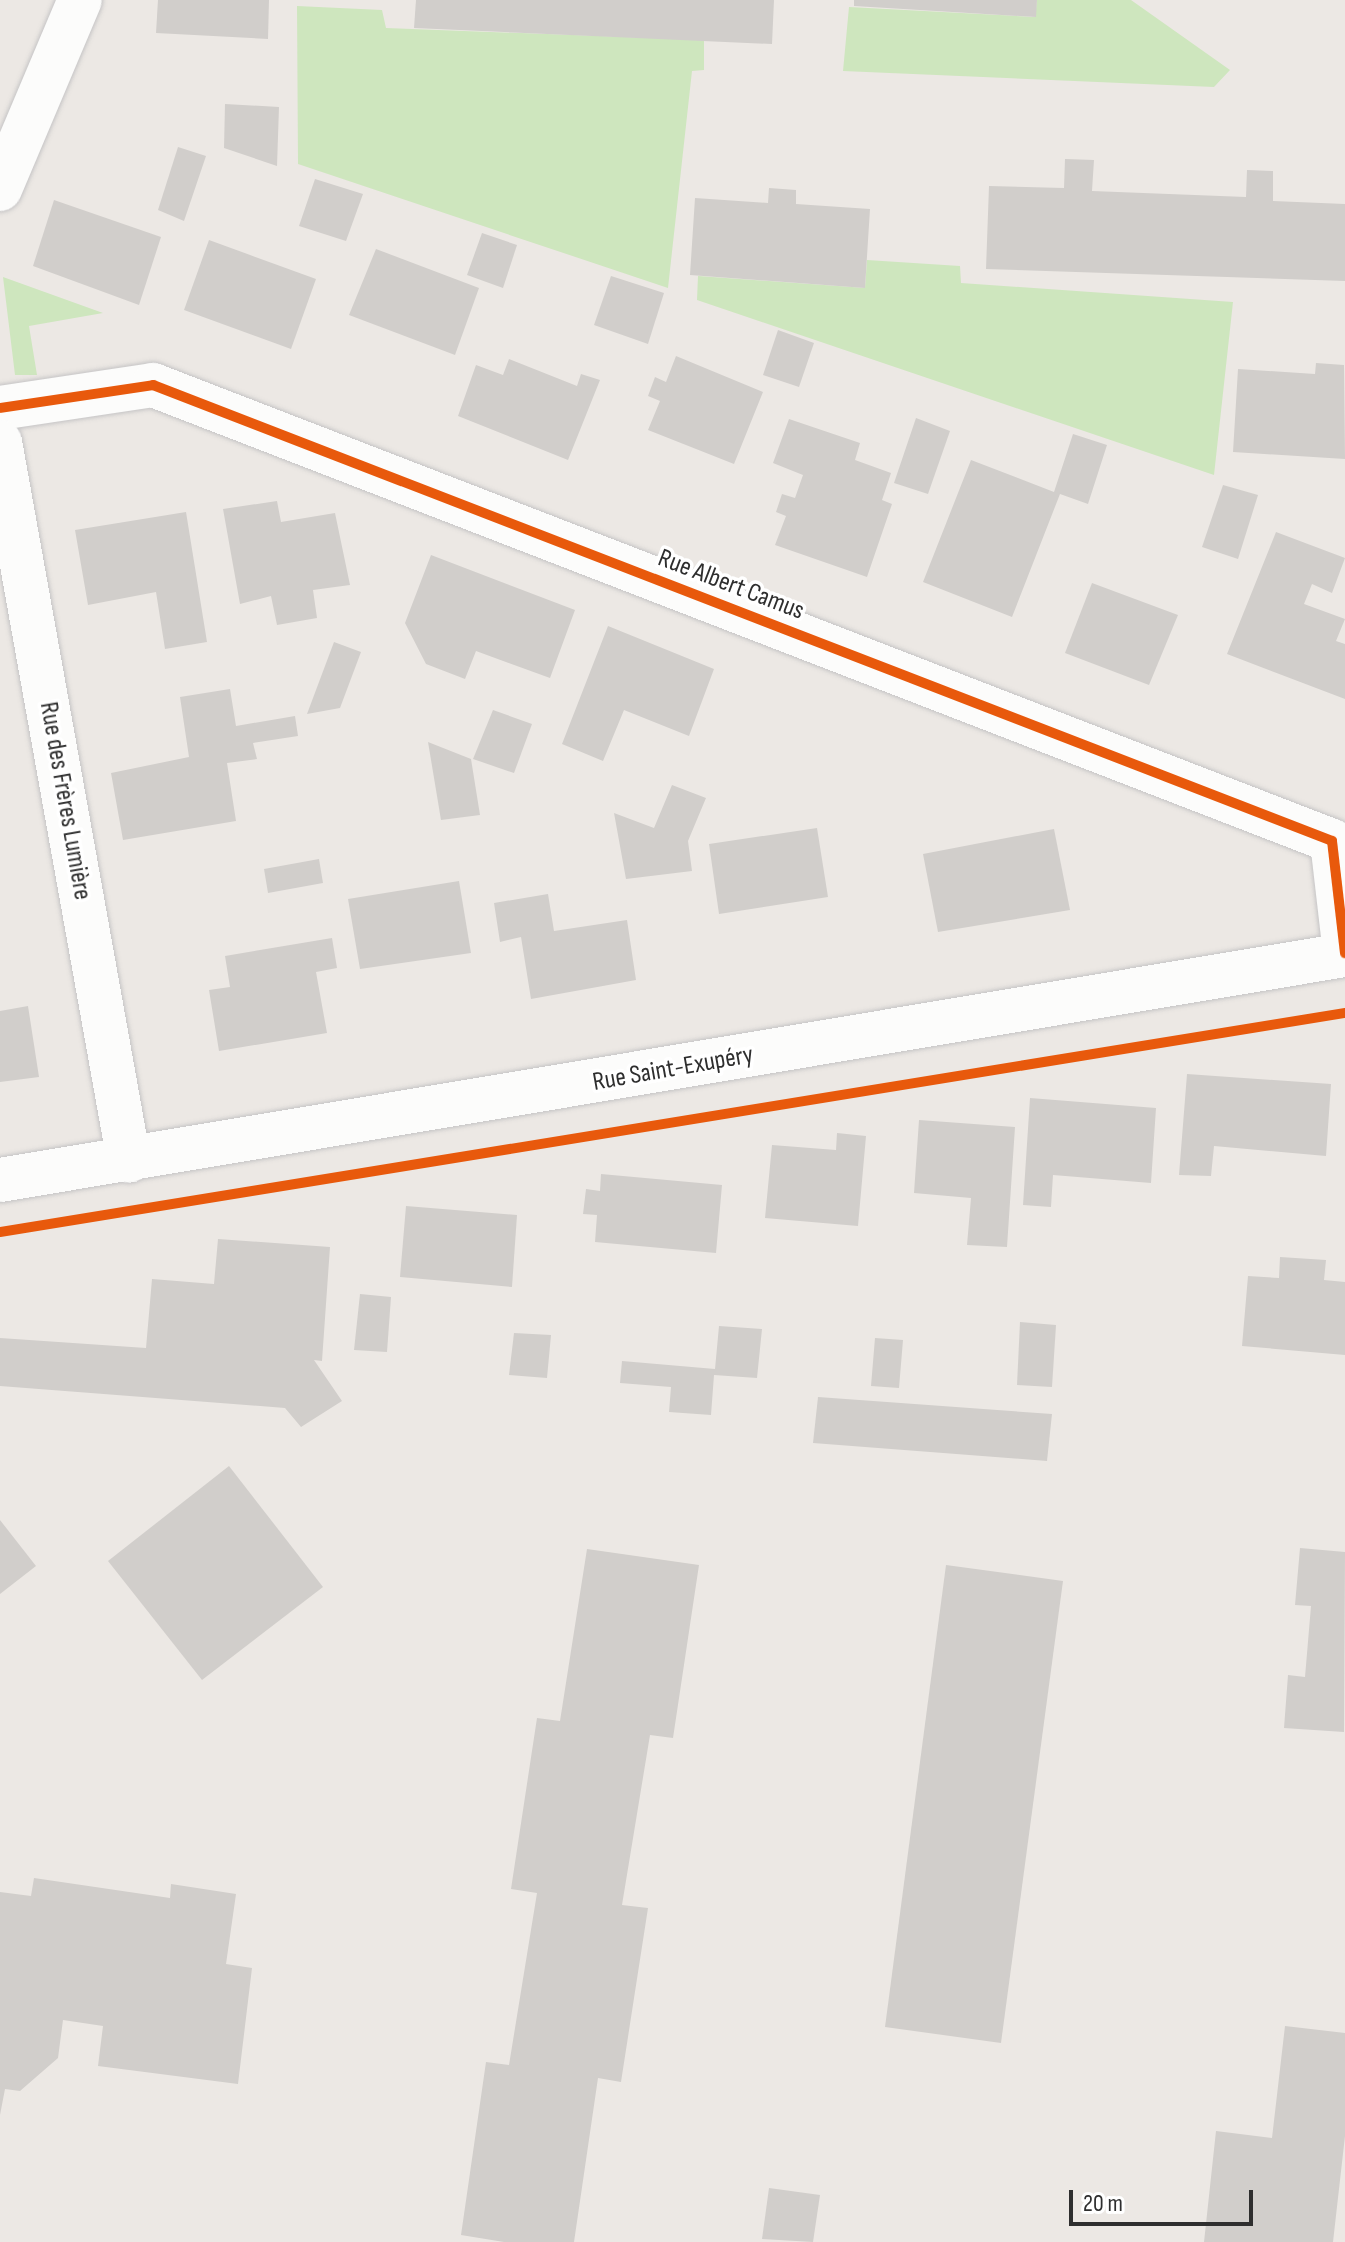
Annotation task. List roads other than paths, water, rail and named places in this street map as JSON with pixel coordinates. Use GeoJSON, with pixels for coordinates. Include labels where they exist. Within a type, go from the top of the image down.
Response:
{"type":"FeatureCollection","features":[{"type":"Feature","properties":{"kind":"street"},"geometry":{"type":"LineString","coordinates":[[0,189],[80,0]]}},
{"type":"Feature","properties":{"kind":"street","name":"Rue Albert Camus"},"geometry":{"type":"LineString","coordinates":[[0,408],[153,385],[1332,841],[1345,954]]}},
{"type":"Feature","properties":{"kind":"street","name":"Rue des Frères Lumière"},"geometry":{"type":"LineString","coordinates":[[0,442],[129,1161]]}},
{"type":"Feature","properties":{"kind":"street","name":"Rue Saint-Exupéry"},"geometry":{"type":"LineString","coordinates":[[0,1180],[129,1161],[1345,954]]}}]}
